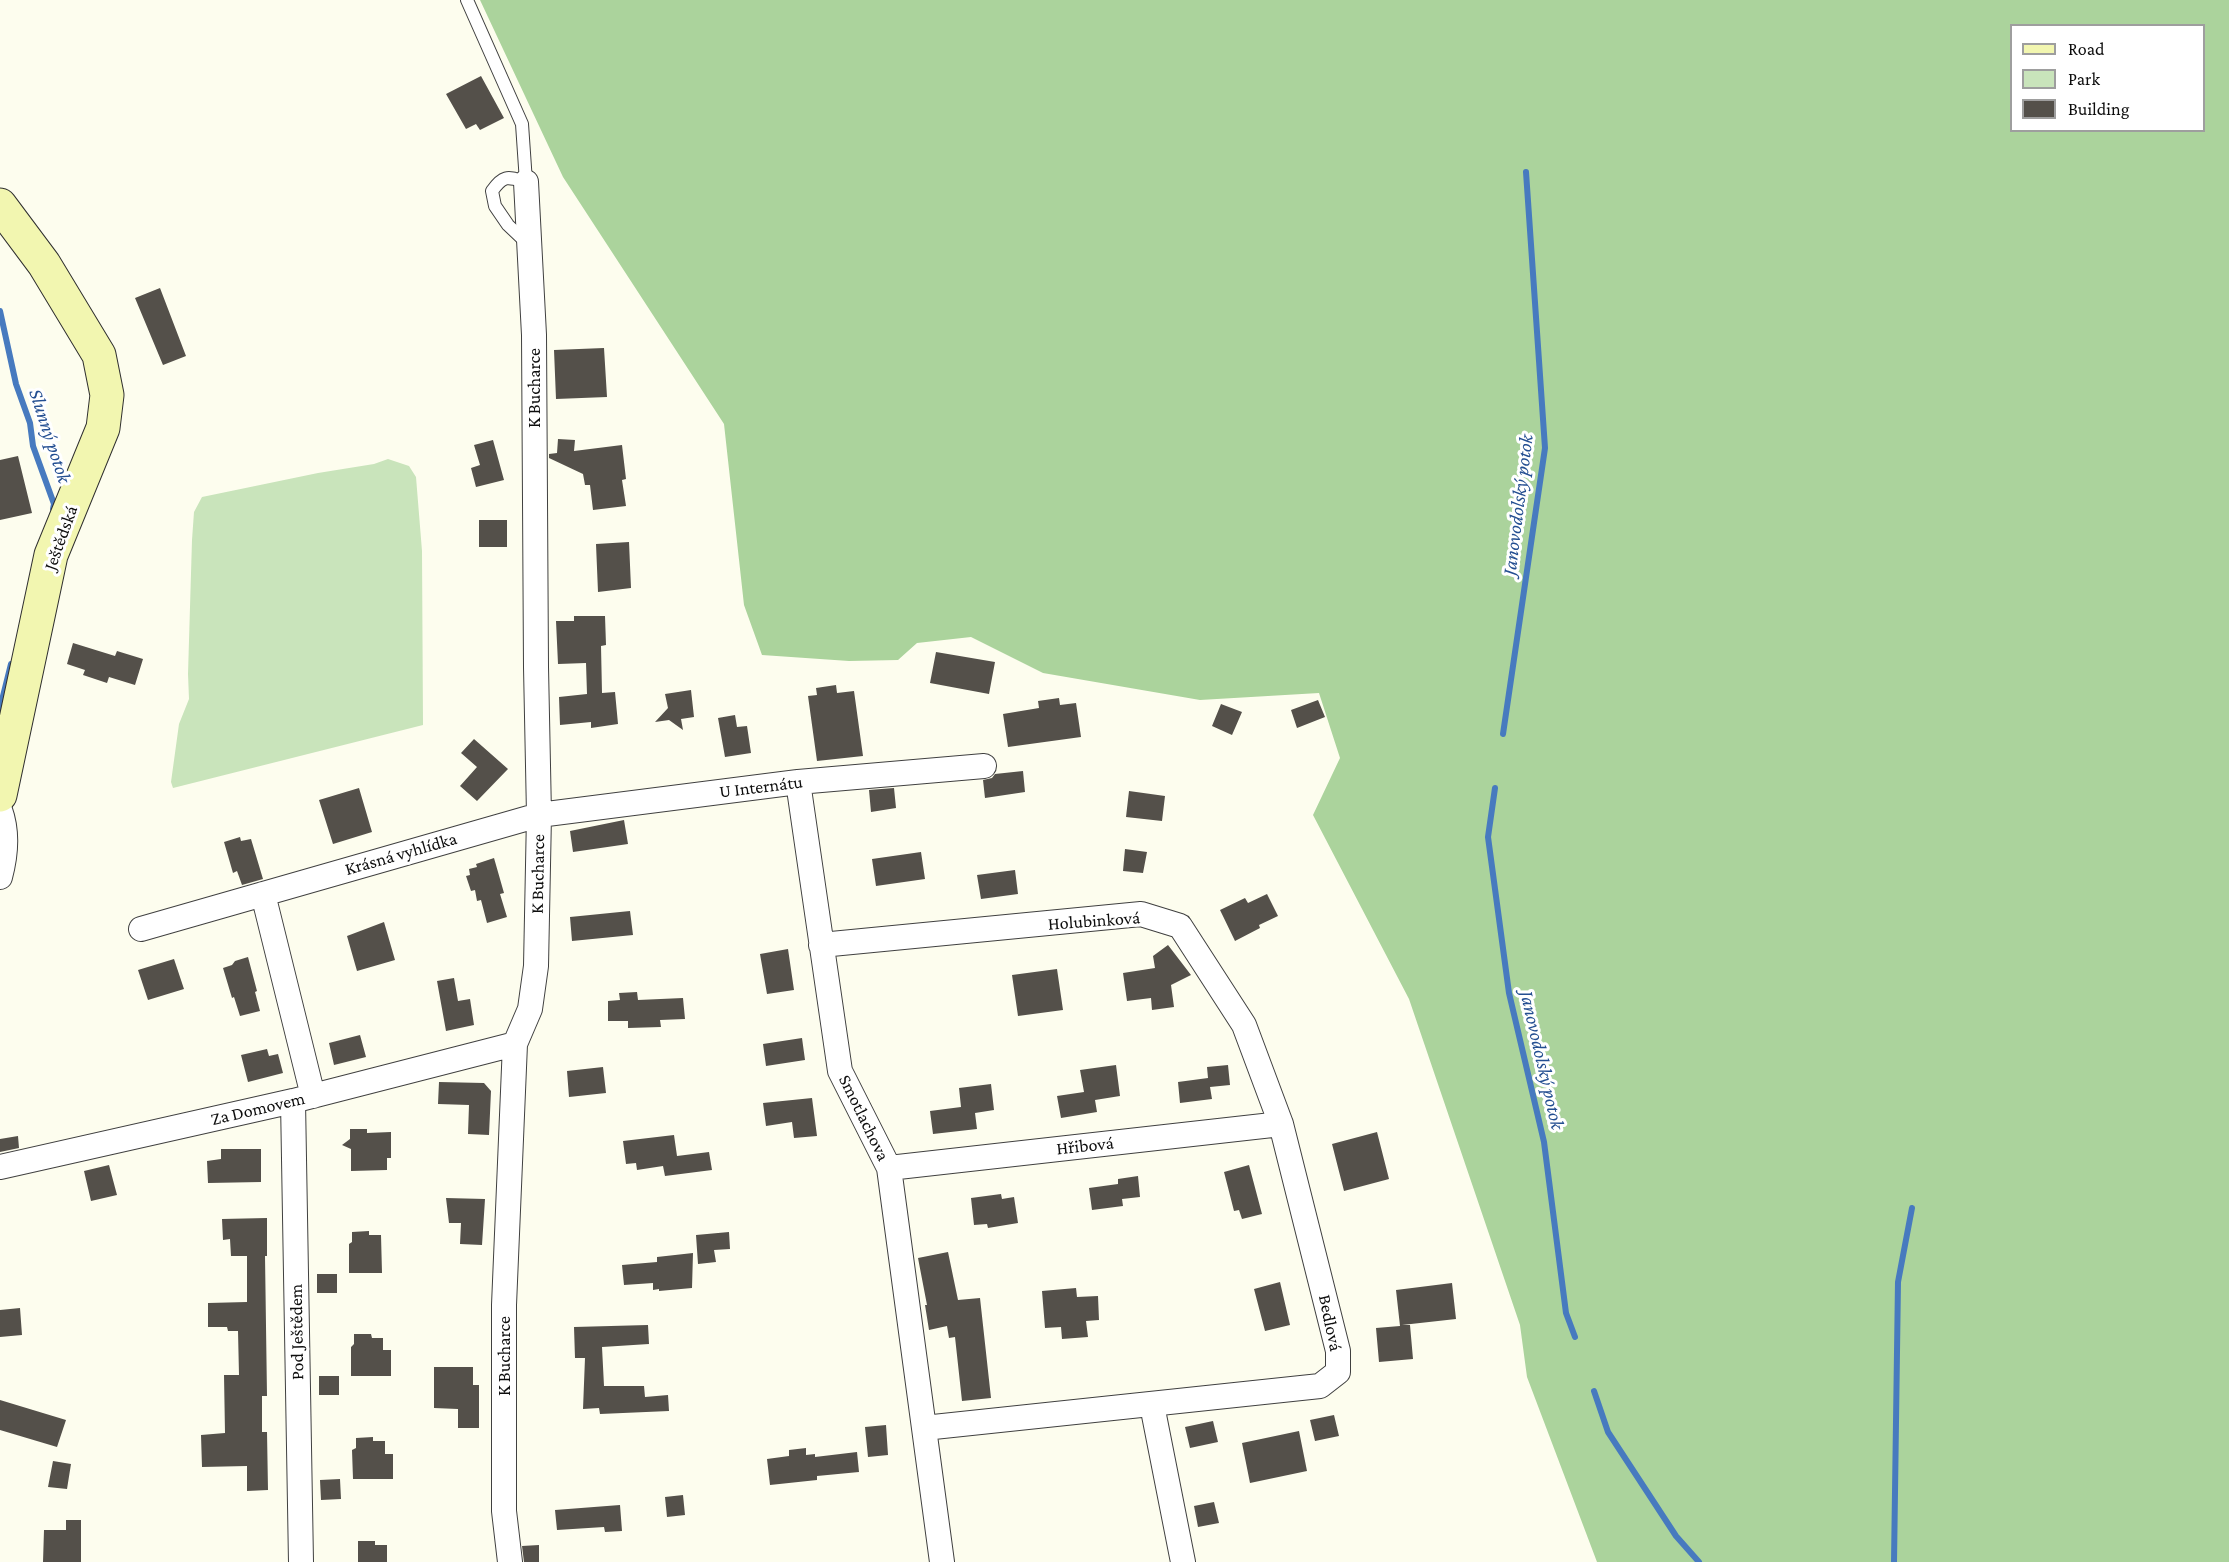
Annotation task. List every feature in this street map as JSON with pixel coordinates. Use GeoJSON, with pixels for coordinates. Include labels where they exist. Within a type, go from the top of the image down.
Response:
{"type":"FeatureCollection","features":[{"type":"Feature","properties":{"kind":"street","name":"K Bucharce"},"geometry":{"type":"LineString","coordinates":[[510,1562],[504,1511],[504,1305],[515,1044],[530,1009],[536,966],[539,815],[534,335],[526,182]]}},
{"type":"Feature","properties":{"kind":"street","name":"Ještědská"},"geometry":{"type":"LineString","coordinates":[[0,206],[44,264],[99,355],[107,395],[103,428],[51,555],[0,795]]}},
{"type":"Feature","properties":{"kind":"street","name":"U Internátu"},"geometry":{"type":"LineString","coordinates":[[539,815],[798,782],[984,766]]}},
{"type":"Feature","properties":{"kind":"street","name":"Smotlachova"},"geometry":{"type":"LineString","coordinates":[[798,782],[840,1071],[889,1168],[942,1562]]}},
{"type":"Feature","properties":{"kind":"street"},"geometry":{"type":"LineString","coordinates":[[0,810],[6,825],[5,861],[0,877]]}},
{"type":"Feature","properties":{"kind":"street","name":"Krásná vyhlídka"},"geometry":{"type":"LineString","coordinates":[[141,929],[539,815]]}},
{"type":"Feature","properties":{"kind":"street"},"geometry":{"type":"LineString","coordinates":[[263,894],[303,1099]]}},
{"type":"Feature","properties":{"kind":"street","name":"Holubinková"},"geometry":{"type":"LineString","coordinates":[[821,945],[1141,914],[1180,926],[1244,1025],[1281,1124]]}},
{"type":"Feature","properties":{"kind":"street","name":"Za Domovem"},"geometry":{"type":"LineString","coordinates":[[0,1167],[303,1099],[515,1044]]}},
{"type":"Feature","properties":{"kind":"street","name":"Pod Ještědem"},"geometry":{"type":"LineString","coordinates":[[301,1562],[303,1099]]}},
{"type":"Feature","properties":{"kind":"street","name":"Hřibová"},"geometry":{"type":"LineString","coordinates":[[889,1168],[1281,1124]]}},
{"type":"Feature","properties":{"kind":"street","name":"Bedlová"},"geometry":{"type":"LineString","coordinates":[[924,1428],[1320,1386],[1338,1372],[1338,1351],[1281,1124]]}},
{"type":"Feature","properties":{"kind":"street"},"geometry":{"type":"LineString","coordinates":[[1152,1405],[1183,1562]]}},
{"type":"Feature","properties":{"kind":"lane"},"geometry":{"type":"LineString","coordinates":[[467,0],[522,124],[526,182],[508,177],[500,180],[492,191],[495,206],[508,225],[530,245]]}},
{"type":"Feature","properties":{"kind":"green space"},"geometry":{"type":"Polygon","coordinates":[[[480,0],[2229,0],[2229,1562],[1597,1562],[1527,1377],[1520,1325],[1409,999],[1313,815],[1340,758],[1319,693],[1200,700],[1043,673],[971,637],[917,643],[898,660],[849,661],[762,655],[744,605],[724,424],[563,177],[480,0]]]}},
{"type":"Feature","properties":{"kind":"green space"},"geometry":{"type":"Polygon","coordinates":[[[388,459],[409,466],[416,477],[422,551],[423,725],[173,788],[171,782],[179,724],[189,699],[192,540],[194,512],[202,497],[374,464],[388,459]]]}},
{"type":"Feature","properties":{"kind":"building"},"geometry":{"type":"Polygon","coordinates":[[[481,76],[504,118],[480,130],[476,124],[466,129],[446,94],[481,76]]]}},
{"type":"Feature","properties":{"kind":"building"},"geometry":{"type":"Polygon","coordinates":[[[160,288],[186,356],[163,365],[135,298],[160,288]]]}},
{"type":"Feature","properties":{"kind":"building"},"geometry":{"type":"Polygon","coordinates":[[[604,348],[607,397],[556,399],[554,350],[604,348]]]}},
{"type":"Feature","properties":{"kind":"building"},"geometry":{"type":"Polygon","coordinates":[[[558,439],[575,440],[574,451],[622,445],[626,479],[622,480],[626,506],[593,510],[590,485],[585,485],[583,474],[549,458],[549,454],[557,453],[558,439]]]}},
{"type":"Feature","properties":{"kind":"building"},"geometry":{"type":"Polygon","coordinates":[[[493,440],[504,480],[476,487],[471,468],[480,465],[474,445],[493,440]]]}},
{"type":"Feature","properties":{"kind":"building"},"geometry":{"type":"Polygon","coordinates":[[[18,456],[32,513],[0,520],[0,460],[18,456]]]}},
{"type":"Feature","properties":{"kind":"building"},"geometry":{"type":"Polygon","coordinates":[[[479,520],[507,520],[507,547],[479,547],[479,520]]]}},
{"type":"Feature","properties":{"kind":"building"},"geometry":{"type":"Polygon","coordinates":[[[629,542],[631,588],[598,592],[596,544],[629,542]]]}},
{"type":"Feature","properties":{"kind":"building"},"geometry":{"type":"Polygon","coordinates":[[[574,616],[605,616],[606,645],[601,646],[602,693],[615,692],[618,724],[591,728],[591,722],[560,725],[559,697],[587,694],[586,663],[558,664],[556,621],[574,621],[574,616]]]}},
{"type":"Feature","properties":{"kind":"building"},"geometry":{"type":"Polygon","coordinates":[[[73,643],[115,656],[117,651],[143,659],[135,685],[109,677],[107,683],[83,675],[85,670],[67,664],[73,643]]]}},
{"type":"Feature","properties":{"kind":"building"},"geometry":{"type":"Polygon","coordinates":[[[936,652],[995,662],[989,694],[930,683],[936,652]]]}},
{"type":"Feature","properties":{"kind":"building"},"geometry":{"type":"Polygon","coordinates":[[[836,685],[837,693],[854,691],[863,756],[817,761],[808,696],[817,695],[816,688],[836,685]]]}},
{"type":"Feature","properties":{"kind":"building"},"geometry":{"type":"Polygon","coordinates":[[[691,690],[694,717],[681,719],[683,730],[669,720],[655,722],[668,708],[665,694],[691,690]]]}},
{"type":"Feature","properties":{"kind":"building"},"geometry":{"type":"Polygon","coordinates":[[[1059,698],[1060,705],[1076,703],[1081,737],[1008,747],[1003,714],[1039,708],[1038,701],[1059,698]]]}},
{"type":"Feature","properties":{"kind":"building"},"geometry":{"type":"Polygon","coordinates":[[[1318,700],[1325,717],[1297,728],[1291,710],[1318,700]]]}},
{"type":"Feature","properties":{"kind":"building"},"geometry":{"type":"Polygon","coordinates":[[[1221,704],[1242,712],[1232,735],[1212,726],[1221,704]]]}},
{"type":"Feature","properties":{"kind":"building"},"geometry":{"type":"Polygon","coordinates":[[[735,715],[737,727],[747,726],[751,753],[725,757],[718,718],[735,715]]]}},
{"type":"Feature","properties":{"kind":"building"},"geometry":{"type":"Polygon","coordinates":[[[474,739],[508,769],[477,801],[460,786],[477,767],[461,753],[474,739]]]}},
{"type":"Feature","properties":{"kind":"building"},"geometry":{"type":"Polygon","coordinates":[[[1023,771],[1025,792],[985,798],[983,780],[992,778],[995,774],[1023,771]]]}},
{"type":"Feature","properties":{"kind":"building"},"geometry":{"type":"Polygon","coordinates":[[[359,788],[372,832],[333,844],[319,800],[359,788]]]}},
{"type":"Feature","properties":{"kind":"building"},"geometry":{"type":"Polygon","coordinates":[[[894,788],[896,808],[871,812],[869,790],[894,788]]]}},
{"type":"Feature","properties":{"kind":"building"},"geometry":{"type":"Polygon","coordinates":[[[1129,791],[1165,796],[1162,821],[1126,817],[1129,791]]]}},
{"type":"Feature","properties":{"kind":"building"},"geometry":{"type":"Polygon","coordinates":[[[624,820],[628,844],[573,852],[570,831],[624,820]]]}},
{"type":"Feature","properties":{"kind":"building"},"geometry":{"type":"Polygon","coordinates":[[[240,837],[241,841],[251,839],[263,879],[242,885],[237,871],[233,873],[224,842],[240,837]]]}},
{"type":"Feature","properties":{"kind":"building"},"geometry":{"type":"Polygon","coordinates":[[[1125,849],[1147,852],[1143,873],[1123,871],[1125,849]]]}},
{"type":"Feature","properties":{"kind":"building"},"geometry":{"type":"Polygon","coordinates":[[[921,852],[925,879],[876,886],[872,859],[921,852]]]}},
{"type":"Feature","properties":{"kind":"building"},"geometry":{"type":"Polygon","coordinates":[[[494,858],[504,893],[500,894],[507,917],[487,923],[481,900],[477,901],[475,890],[471,891],[466,876],[470,875],[469,869],[477,867],[476,864],[494,858]]]}},
{"type":"Feature","properties":{"kind":"building"},"geometry":{"type":"Polygon","coordinates":[[[1015,870],[1018,894],[981,899],[977,875],[1015,870]]]}},
{"type":"Feature","properties":{"kind":"building"},"geometry":{"type":"Polygon","coordinates":[[[1267,894],[1278,916],[1235,941],[1220,910],[1245,898],[1248,903],[1267,894]]]}},
{"type":"Feature","properties":{"kind":"building"},"geometry":{"type":"Polygon","coordinates":[[[630,911],[633,935],[572,941],[570,917],[630,911]]]}},
{"type":"Feature","properties":{"kind":"building"},"geometry":{"type":"Polygon","coordinates":[[[384,922],[395,960],[357,971],[347,936],[384,922]]]}},
{"type":"Feature","properties":{"kind":"building"},"geometry":{"type":"Polygon","coordinates":[[[1168,945],[1191,975],[1171,985],[1174,1007],[1152,1010],[1151,998],[1127,1001],[1123,973],[1155,968],[1153,956],[1168,945]]]}},
{"type":"Feature","properties":{"kind":"building"},"geometry":{"type":"Polygon","coordinates":[[[788,949],[794,990],[767,994],[760,954],[788,949]]]}},
{"type":"Feature","properties":{"kind":"building"},"geometry":{"type":"Polygon","coordinates":[[[248,957],[260,1011],[240,1016],[223,968],[248,957]]]}},
{"type":"Feature","properties":{"kind":"building"},"geometry":{"type":"Polygon","coordinates":[[[174,959],[184,989],[148,1000],[138,970],[174,959]]]}},
{"type":"Feature","properties":{"kind":"building"},"geometry":{"type":"Polygon","coordinates":[[[1057,969],[1063,1010],[1018,1016],[1012,975],[1057,969]]]}},
{"type":"Feature","properties":{"kind":"building"},"geometry":{"type":"Polygon","coordinates":[[[454,978],[458,1001],[470,999],[474,1025],[446,1031],[437,981],[454,978]]]}},
{"type":"Feature","properties":{"kind":"building"},"geometry":{"type":"Polygon","coordinates":[[[637,992],[638,1000],[683,998],[685,1019],[660,1020],[661,1027],[628,1028],[628,1021],[608,1021],[608,1001],[620,1000],[619,993],[637,992]]]}},
{"type":"Feature","properties":{"kind":"building"},"geometry":{"type":"Polygon","coordinates":[[[360,1035],[366,1057],[334,1065],[329,1043],[360,1035]]]}},
{"type":"Feature","properties":{"kind":"building"},"geometry":{"type":"Polygon","coordinates":[[[802,1038],[805,1060],[766,1066],[763,1044],[802,1038]]]}},
{"type":"Feature","properties":{"kind":"building"},"geometry":{"type":"Polygon","coordinates":[[[267,1049],[269,1056],[278,1054],[283,1073],[248,1082],[241,1055],[267,1049]]]}},
{"type":"Feature","properties":{"kind":"building"},"geometry":{"type":"Polygon","coordinates":[[[1116,1065],[1120,1096],[1095,1100],[1097,1112],[1061,1118],[1057,1096],[1084,1092],[1080,1070],[1116,1065]]]}},
{"type":"Feature","properties":{"kind":"building"},"geometry":{"type":"Polygon","coordinates":[[[1228,1065],[1230,1085],[1210,1087],[1212,1099],[1180,1103],[1178,1082],[1208,1078],[1207,1067],[1228,1065]]]}},
{"type":"Feature","properties":{"kind":"building"},"geometry":{"type":"Polygon","coordinates":[[[603,1067],[606,1093],[569,1097],[567,1071],[603,1067]]]}},
{"type":"Feature","properties":{"kind":"building"},"geometry":{"type":"Polygon","coordinates":[[[439,1082],[484,1083],[491,1091],[489,1135],[468,1134],[469,1105],[438,1104],[439,1082]]]}},
{"type":"Feature","properties":{"kind":"building"},"geometry":{"type":"Polygon","coordinates":[[[991,1084],[994,1110],[975,1113],[977,1129],[933,1134],[930,1111],[961,1107],[959,1088],[991,1084]]]}},
{"type":"Feature","properties":{"kind":"building"},"geometry":{"type":"Polygon","coordinates":[[[812,1098],[817,1136],[794,1138],[792,1122],[766,1126],[763,1103],[812,1098]]]}},
{"type":"Feature","properties":{"kind":"building"},"geometry":{"type":"Polygon","coordinates":[[[350,1129],[367,1129],[367,1133],[391,1132],[391,1158],[387,1158],[387,1170],[351,1171],[351,1149],[342,1145],[350,1139],[350,1129]]]}},
{"type":"Feature","properties":{"kind":"building"},"geometry":{"type":"Polygon","coordinates":[[[1377,1132],[1389,1179],[1344,1191],[1332,1144],[1377,1132]]]}},
{"type":"Feature","properties":{"kind":"building"},"geometry":{"type":"Polygon","coordinates":[[[674,1135],[677,1156],[709,1152],[712,1170],[665,1176],[663,1166],[637,1170],[636,1163],[626,1164],[623,1141],[674,1135]]]}},
{"type":"Feature","properties":{"kind":"building"},"geometry":{"type":"Polygon","coordinates":[[[18,1136],[19,1148],[0,1152],[0,1139],[18,1136]]]}},
{"type":"Feature","properties":{"kind":"building"},"geometry":{"type":"Polygon","coordinates":[[[221,1149],[261,1149],[261,1182],[208,1183],[207,1161],[221,1159],[221,1149]]]}},
{"type":"Feature","properties":{"kind":"building"},"geometry":{"type":"Polygon","coordinates":[[[109,1165],[117,1195],[91,1201],[84,1171],[109,1165]]]}},
{"type":"Feature","properties":{"kind":"building"},"geometry":{"type":"Polygon","coordinates":[[[1249,1165],[1262,1214],[1242,1219],[1239,1210],[1234,1211],[1224,1172],[1249,1165]]]}},
{"type":"Feature","properties":{"kind":"building"},"geometry":{"type":"Polygon","coordinates":[[[1138,1176],[1140,1197],[1122,1199],[1123,1206],[1092,1210],[1089,1188],[1118,1184],[1118,1179],[1138,1176]]]}},
{"type":"Feature","properties":{"kind":"building"},"geometry":{"type":"Polygon","coordinates":[[[1001,1194],[1002,1199],[1014,1197],[1018,1223],[988,1228],[987,1224],[974,1225],[971,1198],[1001,1194]]]}},
{"type":"Feature","properties":{"kind":"building"},"geometry":{"type":"Polygon","coordinates":[[[446,1198],[485,1199],[482,1245],[460,1244],[461,1223],[449,1223],[446,1198]]]}},
{"type":"Feature","properties":{"kind":"building"},"geometry":{"type":"Polygon","coordinates":[[[267,1218],[267,1256],[265,1256],[267,1396],[262,1396],[262,1432],[267,1432],[268,1490],[247,1491],[247,1466],[202,1467],[201,1435],[225,1433],[224,1375],[239,1375],[238,1331],[228,1331],[227,1327],[208,1327],[208,1303],[247,1302],[247,1256],[231,1256],[230,1239],[223,1240],[222,1219],[267,1218]]]}},
{"type":"Feature","properties":{"kind":"building"},"geometry":{"type":"Polygon","coordinates":[[[369,1231],[369,1235],[381,1235],[382,1273],[349,1273],[349,1244],[352,1242],[352,1232],[369,1231]]]}},
{"type":"Feature","properties":{"kind":"building"},"geometry":{"type":"Polygon","coordinates":[[[729,1232],[730,1249],[714,1250],[716,1262],[698,1264],[696,1235],[729,1232]]]}},
{"type":"Feature","properties":{"kind":"building"},"geometry":{"type":"Polygon","coordinates":[[[948,1252],[958,1300],[980,1298],[991,1398],[962,1401],[955,1337],[949,1338],[947,1326],[929,1330],[918,1258],[948,1252]]]}},
{"type":"Feature","properties":{"kind":"building"},"geometry":{"type":"Polygon","coordinates":[[[693,1253],[692,1288],[659,1291],[659,1289],[653,1290],[653,1283],[624,1285],[622,1265],[657,1262],[657,1257],[693,1253]]]}},
{"type":"Feature","properties":{"kind":"building"},"geometry":{"type":"Polygon","coordinates":[[[317,1274],[337,1274],[337,1293],[317,1293],[317,1274]]]}},
{"type":"Feature","properties":{"kind":"building"},"geometry":{"type":"Polygon","coordinates":[[[1280,1282],[1290,1325],[1265,1331],[1254,1289],[1280,1282]]]}},
{"type":"Feature","properties":{"kind":"building"},"geometry":{"type":"Polygon","coordinates":[[[1452,1283],[1456,1319],[1402,1325],[1410,1325],[1413,1359],[1379,1362],[1376,1328],[1400,1326],[1396,1290],[1452,1283]]]}},
{"type":"Feature","properties":{"kind":"building"},"geometry":{"type":"Polygon","coordinates":[[[1076,1288],[1077,1297],[1098,1296],[1099,1320],[1086,1321],[1088,1337],[1062,1339],[1061,1327],[1045,1328],[1042,1291],[1076,1288]]]}},
{"type":"Feature","properties":{"kind":"building"},"geometry":{"type":"Polygon","coordinates":[[[20,1308],[22,1335],[0,1337],[0,1310],[20,1308]]]}},
{"type":"Feature","properties":{"kind":"building"},"geometry":{"type":"Polygon","coordinates":[[[648,1325],[649,1344],[602,1347],[604,1386],[644,1386],[645,1397],[668,1395],[669,1411],[600,1414],[599,1408],[583,1409],[585,1358],[575,1358],[574,1327],[648,1325]]]}},
{"type":"Feature","properties":{"kind":"building"},"geometry":{"type":"Polygon","coordinates":[[[354,1334],[371,1334],[372,1338],[383,1338],[383,1350],[391,1350],[391,1376],[351,1376],[351,1347],[354,1344],[354,1334]]]}},
{"type":"Feature","properties":{"kind":"building"},"geometry":{"type":"Polygon","coordinates":[[[434,1367],[473,1367],[473,1385],[479,1385],[479,1428],[458,1428],[458,1409],[434,1408],[434,1367]]]}},
{"type":"Feature","properties":{"kind":"building"},"geometry":{"type":"Polygon","coordinates":[[[319,1376],[339,1376],[339,1395],[319,1395],[319,1376]]]}},
{"type":"Feature","properties":{"kind":"building"},"geometry":{"type":"Polygon","coordinates":[[[0,1400],[66,1420],[57,1447],[0,1430],[0,1400]]]}},
{"type":"Feature","properties":{"kind":"building"},"geometry":{"type":"Polygon","coordinates":[[[1334,1415],[1339,1436],[1315,1441],[1310,1420],[1334,1415]]]}},
{"type":"Feature","properties":{"kind":"building"},"geometry":{"type":"Polygon","coordinates":[[[1213,1421],[1218,1442],[1190,1448],[1185,1427],[1213,1421]]]}},
{"type":"Feature","properties":{"kind":"building"},"geometry":{"type":"Polygon","coordinates":[[[886,1425],[888,1455],[868,1457],[865,1427],[886,1425]]]}},
{"type":"Feature","properties":{"kind":"building"},"geometry":{"type":"Polygon","coordinates":[[[1299,1431],[1307,1471],[1250,1483],[1242,1443],[1299,1431]]]}},
{"type":"Feature","properties":{"kind":"building"},"geometry":{"type":"Polygon","coordinates":[[[373,1437],[373,1441],[385,1441],[385,1454],[393,1454],[393,1479],[353,1479],[352,1450],[356,1448],[356,1438],[373,1437]]]}},
{"type":"Feature","properties":{"kind":"building"},"geometry":{"type":"Polygon","coordinates":[[[806,1448],[806,1455],[815,1454],[815,1457],[857,1452],[859,1472],[817,1476],[817,1480],[770,1485],[767,1459],[789,1456],[789,1450],[806,1448]]]}},
{"type":"Feature","properties":{"kind":"building"},"geometry":{"type":"Polygon","coordinates":[[[53,1461],[71,1464],[67,1489],[48,1487],[53,1461]]]}},
{"type":"Feature","properties":{"kind":"building"},"geometry":{"type":"Polygon","coordinates":[[[340,1479],[341,1499],[321,1500],[320,1480],[340,1479]]]}},
{"type":"Feature","properties":{"kind":"building"},"geometry":{"type":"Polygon","coordinates":[[[683,1495],[685,1515],[667,1517],[665,1497],[683,1495]]]}},
{"type":"Feature","properties":{"kind":"building"},"geometry":{"type":"Polygon","coordinates":[[[1214,1502],[1219,1523],[1198,1527],[1194,1506],[1214,1502]]]}},
{"type":"Feature","properties":{"kind":"building"},"geometry":{"type":"Polygon","coordinates":[[[620,1505],[622,1531],[605,1532],[604,1527],[557,1530],[555,1510],[620,1505]]]}},
{"type":"Feature","properties":{"kind":"building"},"geometry":{"type":"Polygon","coordinates":[[[66,1520],[81,1520],[81,1562],[43,1562],[44,1530],[66,1530],[66,1520]]]}},
{"type":"Feature","properties":{"kind":"building"},"geometry":{"type":"Polygon","coordinates":[[[358,1541],[375,1541],[375,1545],[387,1545],[387,1562],[358,1562],[358,1541]]]}},
{"type":"Feature","properties":{"kind":"building"},"geometry":{"type":"Polygon","coordinates":[[[539,1545],[539,1562],[524,1562],[522,1546],[539,1545]]]}},
{"type":"Feature","properties":{"kind":"waterway","name":"Janovodolský potok"},"geometry":{"type":"LineString","coordinates":[[1503,734],[1545,448],[1526,172]]}},
{"type":"Feature","properties":{"kind":"waterway","name":"Slunný potok"},"geometry":{"type":"LineString","coordinates":[[0,311],[16,384],[30,423],[33,446],[54,504],[53,509]]}},
{"type":"Feature","properties":{"kind":"waterway","name":"Slunný potok"},"geometry":{"type":"LineString","coordinates":[[0,708],[11,664]]}},
{"type":"Feature","properties":{"kind":"waterway","name":"Janovodolský potok"},"geometry":{"type":"LineString","coordinates":[[1495,788],[1488,837],[1509,993],[1544,1142],[1566,1313],[1575,1337]]}},
{"type":"Feature","properties":{"kind":"waterway"},"geometry":{"type":"LineString","coordinates":[[1894,1562],[1898,1282],[1912,1208]]}},
{"type":"Feature","properties":{"kind":"waterway","name":"Janovodolský potok"},"geometry":{"type":"LineString","coordinates":[[1594,1391],[1608,1432],[1676,1536],[1699,1562]]}}]}
